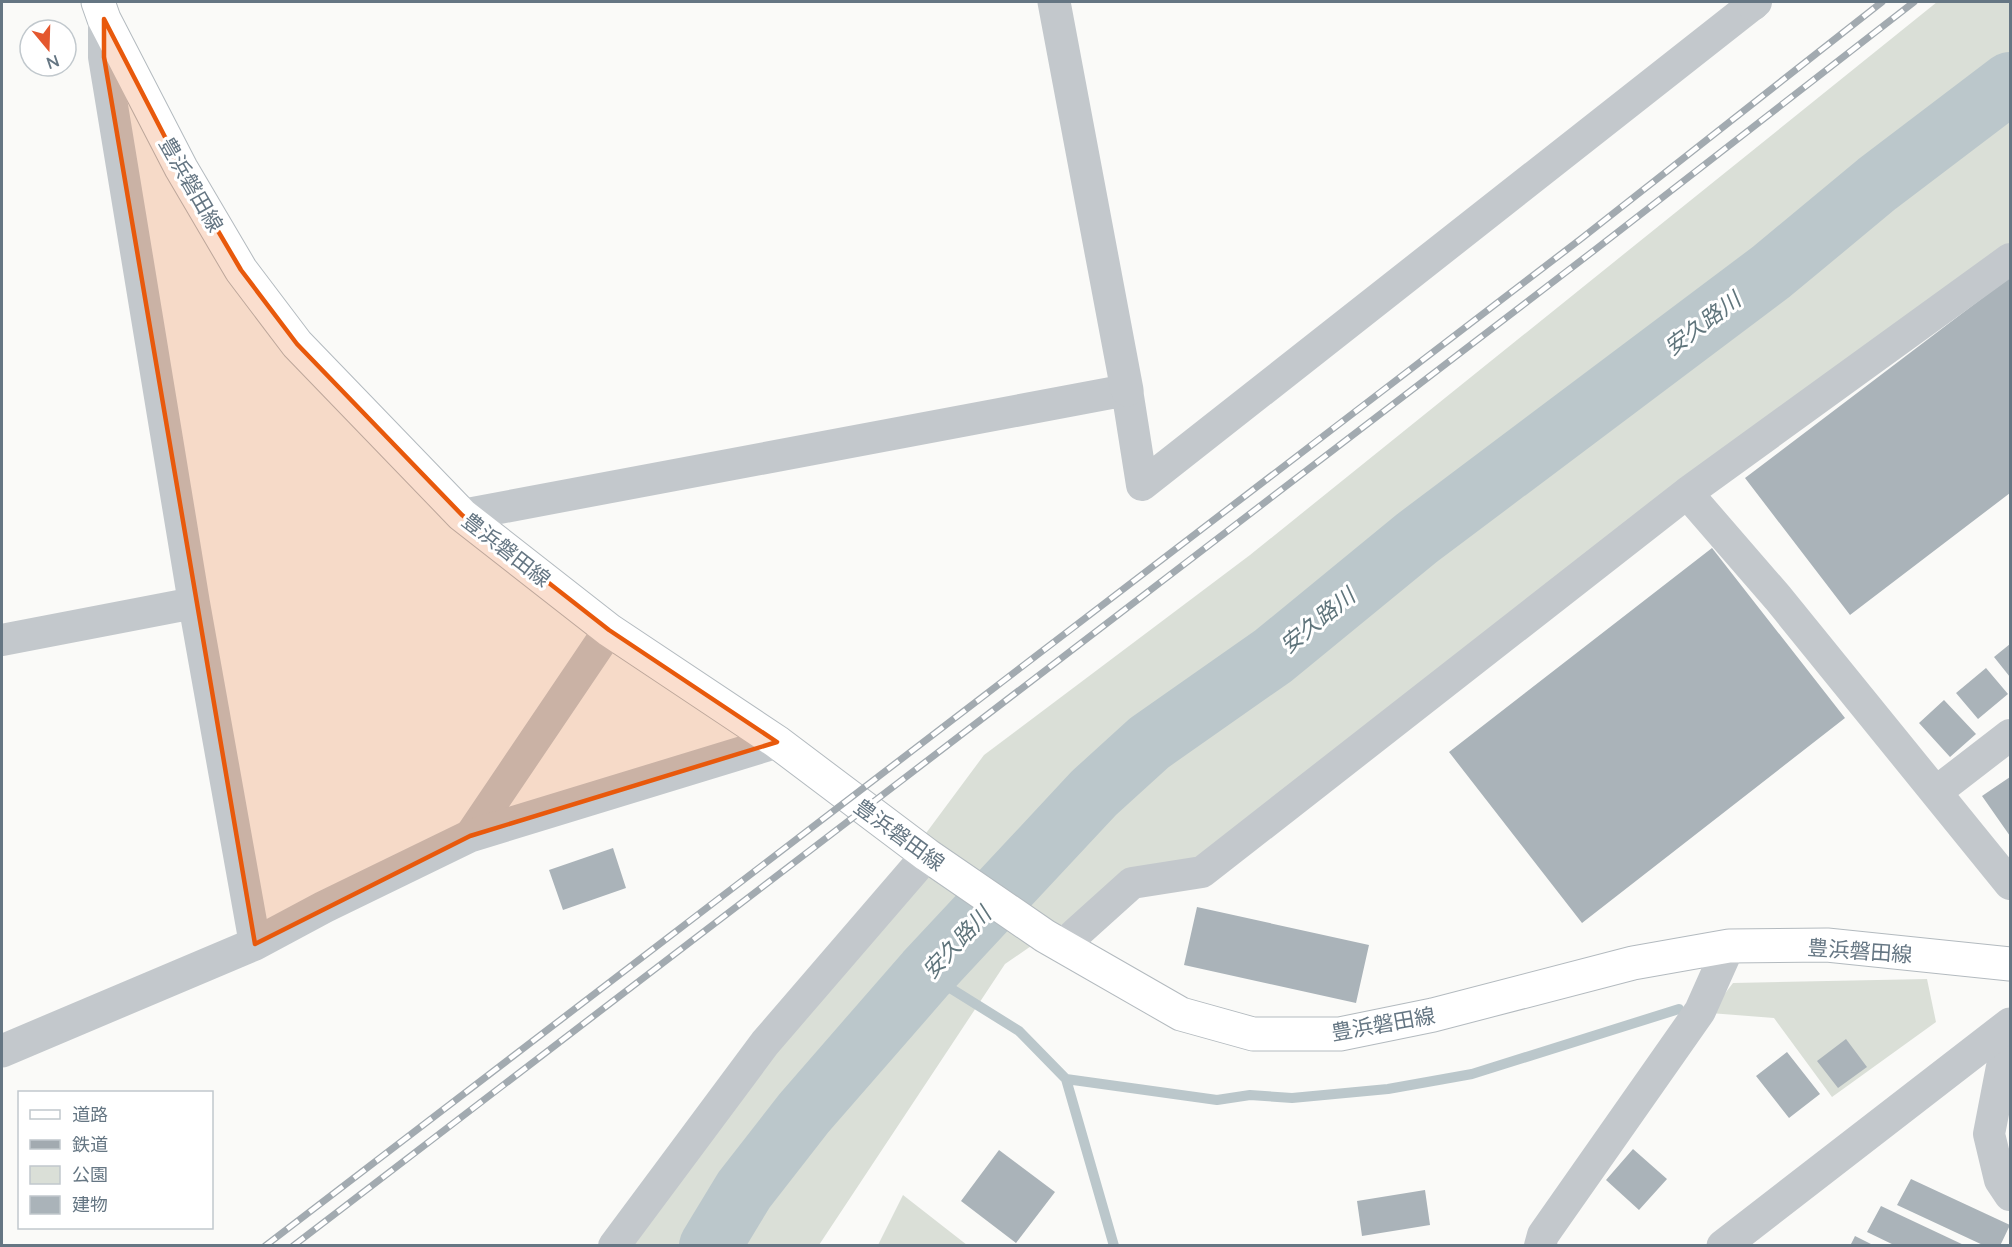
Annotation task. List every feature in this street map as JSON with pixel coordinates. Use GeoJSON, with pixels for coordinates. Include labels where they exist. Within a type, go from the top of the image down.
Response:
{"type":"FeatureCollection","features":[{"type":"Feature","properties":{"kind":"main road","name":"豊浜磐田線"},"geometry":{"type":"LineString","coordinates":[[101,10],[181,168],[241,270],[297,344],[462,515],[609,630],[777,742],[927,855],[1053,941],[1181,1014],[1253,1034],[1340,1034],[1433,1015],[1634,963],[1729,946],[1827,945],[2010,964]]}},
{"type":"Feature","properties":{"kind":"street"},"geometry":{"type":"LineString","coordinates":[[1054,2],[1127,390],[1142,485],[1754,2]]}},
{"type":"Feature","properties":{"kind":"street"},"geometry":{"type":"LineString","coordinates":[[101,10],[105,57],[194,603],[255,944]]}},
{"type":"Feature","properties":{"kind":"street"},"geometry":{"type":"LineString","coordinates":[[1053,941],[1132,883],[1202,872],[1687,493],[2010,259]]}},
{"type":"Feature","properties":{"kind":"street"},"geometry":{"type":"LineString","coordinates":[[462,515],[1127,390]]}},
{"type":"Feature","properties":{"kind":"street"},"geometry":{"type":"LineString","coordinates":[[1687,493],[1778,598],[2010,884]]}},
{"type":"Feature","properties":{"kind":"street"},"geometry":{"type":"LineString","coordinates":[[2,640],[194,603]]}},
{"type":"Feature","properties":{"kind":"street"},"geometry":{"type":"LineString","coordinates":[[470,836],[609,630]]}},
{"type":"Feature","properties":{"kind":"street"},"geometry":{"type":"LineString","coordinates":[[1936,792],[2010,735]]}},
{"type":"Feature","properties":{"kind":"street"},"geometry":{"type":"LineString","coordinates":[[2,1051],[255,944],[324,907],[470,836],[777,742]]}},
{"type":"Feature","properties":{"kind":"street"},"geometry":{"type":"LineString","coordinates":[[614,1245],[765,1043],[927,855]]}},
{"type":"Feature","properties":{"kind":"street"},"geometry":{"type":"LineString","coordinates":[[1540,1245],[1543,1235],[1700,1011],[1729,946]]}},
{"type":"Feature","properties":{"kind":"street"},"geometry":{"type":"LineString","coordinates":[[2010,1025],[1989,1134],[2000,1180],[2010,1195]]}},
{"type":"Feature","properties":{"kind":"street"},"geometry":{"type":"LineString","coordinates":[[1723,1245],[2010,1025]]}},
{"type":"Feature","properties":{"kind":"highlighted area"},"geometry":{"type":"Polygon","coordinates":[[[104,19],[181,168],[241,270],[297,344],[462,515],[609,630],[777,742],[470,836],[255,944],[104,57],[104,19]]]}},
{"type":"Feature","properties":{"kind":"green space"},"geometry":{"type":"Polygon","coordinates":[[[1937,2],[2010,2],[2010,252],[1202,872],[1132,876],[1005,964],[819,1245],[618,1246],[984,755],[1250,555],[1937,2]]]}},
{"type":"Feature","properties":{"kind":"green space"},"geometry":{"type":"Polygon","coordinates":[[[1927,979],[1936,1022],[1832,1097],[1774,1018],[1710,1013],[1733,983],[1927,979]]]}},
{"type":"Feature","properties":{"kind":"green space"},"geometry":{"type":"Polygon","coordinates":[[[903,1195],[967,1245],[878,1245],[903,1195]]]}},
{"type":"Feature","properties":{"kind":"building"},"geometry":{"type":"Polygon","coordinates":[[[2010,277],[2010,493],[1850,615],[1745,478],[2010,277]]]}},
{"type":"Feature","properties":{"kind":"building"},"geometry":{"type":"Polygon","coordinates":[[[1712,548],[1845,718],[1582,923],[1449,752],[1712,548]]]}},
{"type":"Feature","properties":{"kind":"building"},"geometry":{"type":"Polygon","coordinates":[[[2010,644],[2010,677],[1994,657],[2010,644]]]}},
{"type":"Feature","properties":{"kind":"building"},"geometry":{"type":"Polygon","coordinates":[[[1986,668],[2008,694],[1978,719],[1956,693],[1986,668]]]}},
{"type":"Feature","properties":{"kind":"building"},"geometry":{"type":"Polygon","coordinates":[[[1944,700],[1976,734],[1950,757],[1919,723],[1944,700]]]}},
{"type":"Feature","properties":{"kind":"building"},"geometry":{"type":"Polygon","coordinates":[[[2010,777],[2010,836],[1982,796],[2010,777]]]}},
{"type":"Feature","properties":{"kind":"building"},"geometry":{"type":"Polygon","coordinates":[[[613,848],[626,888],[563,910],[549,870],[613,848]]]}},
{"type":"Feature","properties":{"kind":"building"},"geometry":{"type":"Polygon","coordinates":[[[1197,907],[1369,945],[1356,1003],[1184,965],[1197,907]]]}},
{"type":"Feature","properties":{"kind":"building"},"geometry":{"type":"Polygon","coordinates":[[[1846,1039],[1867,1067],[1838,1088],[1817,1061],[1846,1039]]]}},
{"type":"Feature","properties":{"kind":"building"},"geometry":{"type":"Polygon","coordinates":[[[1787,1052],[1820,1094],[1789,1118],[1756,1076],[1787,1052]]]}},
{"type":"Feature","properties":{"kind":"building"},"geometry":{"type":"Polygon","coordinates":[[[1633,1149],[1667,1179],[1639,1210],[1606,1180],[1633,1149]]]}},
{"type":"Feature","properties":{"kind":"building"},"geometry":{"type":"Polygon","coordinates":[[[999,1150],[1055,1192],[1016,1243],[961,1201],[999,1150]]]}},
{"type":"Feature","properties":{"kind":"building"},"geometry":{"type":"Polygon","coordinates":[[[1911,1179],[2010,1225],[2000,1246],[1985,1246],[1897,1205],[1911,1179]]]}},
{"type":"Feature","properties":{"kind":"building"},"geometry":{"type":"Polygon","coordinates":[[[1425,1190],[1430,1225],[1362,1236],[1357,1201],[1425,1190]]]}},
{"type":"Feature","properties":{"kind":"building"},"geometry":{"type":"Polygon","coordinates":[[[1881,1206],[1966,1246],[1896,1246],[1867,1232],[1881,1206]]]}},
{"type":"Feature","properties":{"kind":"building"},"geometry":{"type":"Polygon","coordinates":[[[1855,1236],[1875,1246],[1850,1246],[1855,1236]]]}},
{"type":"Feature","properties":{"kind":"waterway","name":"安久路川"},"geometry":{"type":"LineString","coordinates":[[710,1246],[744,1190],[804,1113],[926,973],[1094,793],[1149,743],[1273,656],[1417,538],[1771,272],[1877,184],[2010,83]]}},
{"type":"Feature","properties":{"kind":"waterway"},"geometry":{"type":"LineString","coordinates":[[926,973],[1019,1031],[1066,1079],[1114,1246]]}},
{"type":"Feature","properties":{"kind":"waterway"},"geometry":{"type":"LineString","coordinates":[[1066,1079],[1217,1100],[1250,1095],[1292,1098],[1388,1089],[1472,1074],[1679,1009]]}},
{"type":"Feature","properties":{"kind":"railway"},"geometry":{"type":"LineString","coordinates":[[265,1246],[1582,238],[1882,2]]}},
{"type":"Feature","properties":{"kind":"railway"},"geometry":{"type":"LineString","coordinates":[[293,1246],[1596,249],[1914,2]]}}]}
